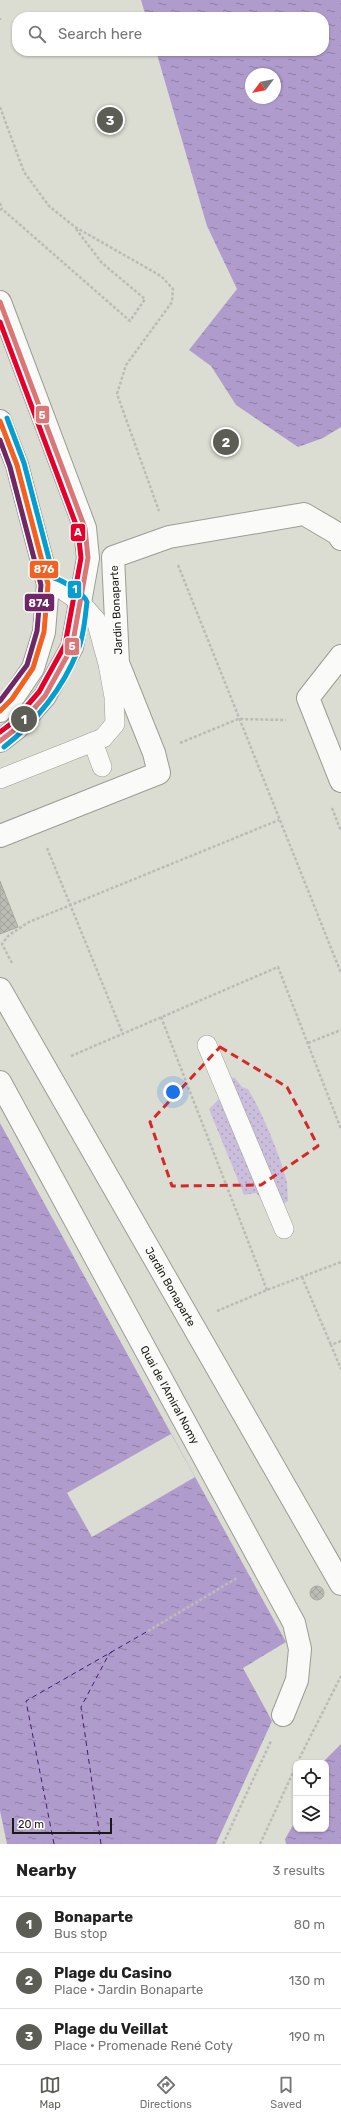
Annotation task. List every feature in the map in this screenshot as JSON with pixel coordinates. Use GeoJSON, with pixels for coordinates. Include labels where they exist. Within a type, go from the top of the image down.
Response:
{"type":"FeatureCollection","features":[{"type":"Feature","properties":{"kind":"street"},"geometry":{"type":"LineString","coordinates":[[0,302],[85,528],[88,558],[72,647],[45,696],[17,728],[0,741]]}},
{"type":"Feature","properties":{"kind":"street"},"geometry":{"type":"LineString","coordinates":[[0,421],[17,465],[48,584],[44,632],[33,668],[12,699],[0,711]]}},
{"type":"Feature","properties":{"kind":"street","name":"Jardin Bonaparte"},"geometry":{"type":"LineString","coordinates":[[0,836],[159,773],[154,753],[118,663],[113,557],[169,538],[304,514],[338,534],[341,539]]}},
{"type":"Feature","properties":{"kind":"street"},"geometry":{"type":"LineString","coordinates":[[341,656],[308,698],[341,781]]}},
{"type":"Feature","properties":{"kind":"street","name":"Jardin Bonaparte"},"geometry":{"type":"LineString","coordinates":[[0,989],[341,1584]]}},
{"type":"Feature","properties":{"kind":"street","name":"Quai de l'Amiral Nomy"},"geometry":{"type":"LineString","coordinates":[[0,1082],[263,1562],[294,1623],[300,1649],[296,1680],[283,1715]]}},
{"type":"Feature","properties":{"kind":"lane"},"geometry":{"type":"LineString","coordinates":[[0,779],[103,738],[115,724],[114,697],[108,664],[96,620],[80,602],[57,586],[48,584]]}},
{"type":"Feature","properties":{"kind":"lane"},"geometry":{"type":"LineString","coordinates":[[93,742],[102,767]]}},
{"type":"Feature","properties":{"kind":"lane"},"geometry":{"type":"LineString","coordinates":[[207,1045],[284,1229]]}},
{"type":"Feature","properties":{"kind":"path"},"geometry":{"type":"LineString","coordinates":[[0,107],[24,172],[49,206],[75,227],[162,276],[173,289],[172,302],[126,366],[117,394],[169,538],[278,820],[341,973]]}},
{"type":"Feature","properties":{"kind":"path"},"geometry":{"type":"LineString","coordinates":[[0,203],[1,210],[130,322],[145,299],[102,263],[75,227]]}},
{"type":"Feature","properties":{"kind":"path"},"geometry":{"type":"LineString","coordinates":[[13,964],[2,944],[9,935],[29,922],[278,820]]}},
{"type":"Feature","properties":{"kind":"path"},"geometry":{"type":"LineString","coordinates":[[36,822],[123,1034]]}},
{"type":"Feature","properties":{"kind":"path"},"geometry":{"type":"LineString","coordinates":[[161,1018],[267,1290]]}},
{"type":"Feature","properties":{"kind":"path"},"geometry":{"type":"LineString","coordinates":[[308,1043],[341,1030]]}},
{"type":"Feature","properties":{"kind":"path"},"geometry":{"type":"LineString","coordinates":[[213,1313],[302,1276],[341,1262]]}},
{"type":"Feature","properties":{"kind":"path"},"geometry":{"type":"LineString","coordinates":[[302,1276],[341,1369]]}},
{"type":"Feature","properties":{"kind":"path"},"geometry":{"type":"LineString","coordinates":[[331,1345],[341,1341]]}},
{"type":"Feature","properties":{"kind":"path"},"geometry":{"type":"LineString","coordinates":[[148,1631],[263,1562]]}},
{"type":"Feature","properties":{"kind":"path"},"geometry":{"type":"LineString","coordinates":[[299,1760],[341,1676]]}},
{"type":"Feature","properties":{"kind":"path"},"geometry":{"type":"LineString","coordinates":[[223,1844],[283,1715]]}},
{"type":"Feature","properties":{"kind":"path"},"geometry":{"type":"LineString","coordinates":[[260,1844],[293,1772]]}},
{"type":"Feature","properties":{"kind":"highlighted area"},"geometry":{"type":"Polygon","coordinates":[[[220,1047],[287,1087],[318,1146],[261,1185],[172,1186],[150,1122],[220,1047]]]}},
{"type":"Feature","properties":{"kind":"shaded area"},"geometry":{"type":"Polygon","coordinates":[[[226,1077],[235,1078],[242,1087],[248,1089],[259,1109],[276,1148],[287,1183],[288,1201],[278,1207],[267,1204],[256,1193],[244,1195],[209,1109],[220,1098],[226,1077]]]}},
{"type":"Feature","properties":{"kind":"water"},"geometry":{"type":"Polygon","coordinates":[[[141,0],[341,0],[341,427],[323,438],[298,447],[236,405],[211,366],[189,350],[237,289],[207,226],[157,56],[329,56],[329,12],[145,12],[141,0]]]}},
{"type":"Feature","properties":{"kind":"water"},"geometry":{"type":"Polygon","coordinates":[[[0,1123],[286,1642],[243,1668],[272,1721],[216,1844],[7,1844],[0,1811],[0,1123]]]}},
{"type":"Feature","properties":{"kind":"water"},"geometry":{"type":"Polygon","coordinates":[[[341,1744],[341,1844],[286,1844],[285,1839],[293,1825],[293,1832],[329,1832],[329,1760],[325,1760],[341,1744]]]}},
{"type":"Feature","properties":{"kind":"pier"},"geometry":{"type":"Polygon","coordinates":[[[171,1434],[195,1477],[92,1537],[67,1493],[171,1434]]]}},
{"type":"Feature","properties":{"kind":"building"},"geometry":{"type":"Polygon","coordinates":[[[0,881],[18,927],[0,934],[0,881]]]}},
{"type":"Feature","properties":{"kind":"building"},"geometry":{"type":"Polygon","coordinates":[[[314,1586],[320,1586],[324,1590],[324,1596],[320,1600],[314,1600],[310,1596],[310,1590],[314,1586]]]}},
{"type":"Feature","properties":{"kind":"ferry route"},"geometry":{"type":"LineString","coordinates":[[54,1844],[26,1701],[148,1631]]}},
{"type":"Feature","properties":{"kind":"ferry route"},"geometry":{"type":"LineString","coordinates":[[101,1844],[81,1707],[109,1654],[116,1649]]}},
{"type":"Feature","properties":{"kind":"transit line","name":"5"},"geometry":{"type":"LineString","coordinates":[[0,302],[85,528],[88,558],[72,647],[45,696],[17,728],[0,741]]}},
{"type":"Feature","properties":{"kind":"transit line","name":"A"},"geometry":{"type":"LineString","coordinates":[[0,322],[78,530],[81,558],[65,645],[39,692],[12,723],[0,732]]}},
{"type":"Feature","properties":{"kind":"transit line","name":"1"},"geometry":{"type":"LineString","coordinates":[[4,747],[38,715],[65,678],[82,639],[87,602],[82,595],[73,588],[54,578],[24,463],[7,418]]}},
{"type":"Feature","properties":{"kind":"transit line","name":"876"},"geometry":{"type":"LineString","coordinates":[[0,421],[17,465],[48,584],[44,632],[33,668],[12,699],[0,711]]}},
{"type":"Feature","properties":{"kind":"transit line","name":"874"},"geometry":{"type":"LineString","coordinates":[[0,440],[10,467],[41,585],[37,631],[27,665],[0,701]]}},
{"type":"Feature","properties":{"kind":"place","name":"Plage du Veillat"},"geometry":{"type":"Point","coordinates":[110,120]}},
{"type":"Feature","properties":{"kind":"place","name":"Plage du Casino"},"geometry":{"type":"Point","coordinates":[226,442]}},
{"type":"Feature","properties":{"kind":"place","name":"Bonaparte"},"geometry":{"type":"Point","coordinates":[24,719]}}]}
